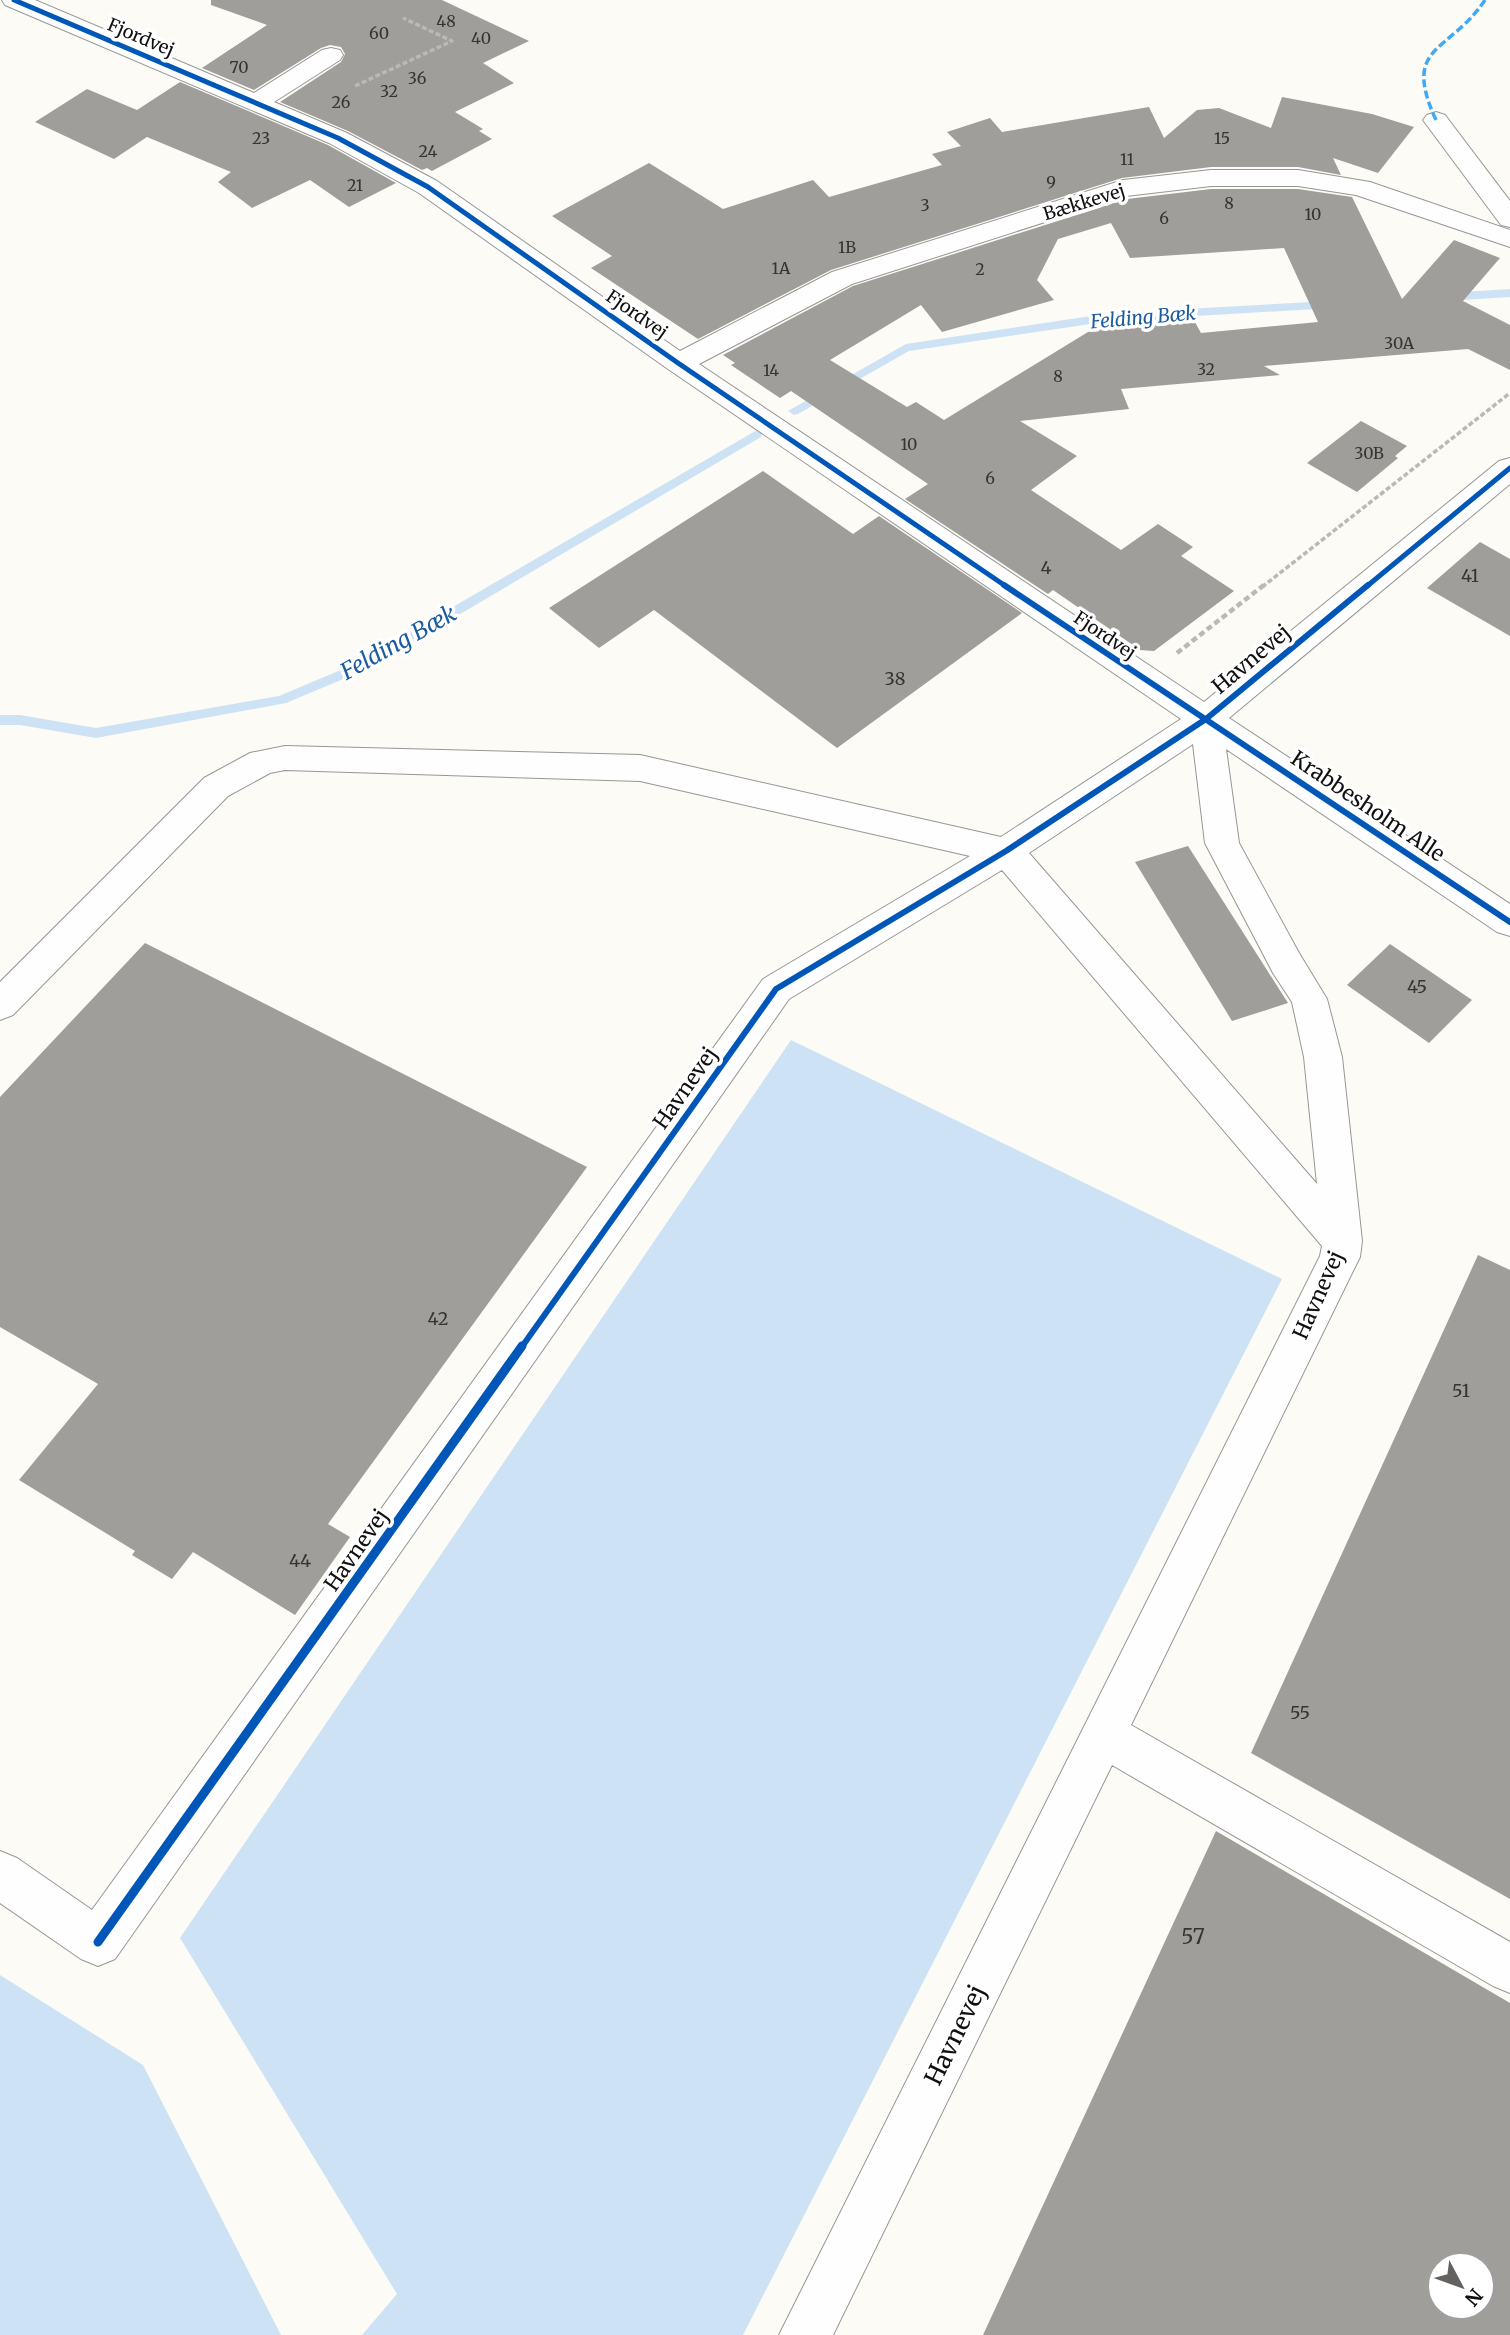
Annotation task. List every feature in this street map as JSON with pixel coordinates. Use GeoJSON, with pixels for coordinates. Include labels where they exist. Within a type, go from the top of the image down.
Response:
{"type":"FeatureCollection","features":[{"type":"Feature","properties":{"kind":"street","name":"Fjordvej"},"geometry":{"type":"LineString","coordinates":[[14,0],[338,138],[428,187],[678,363],[1142,679],[1206,719]]}},
{"type":"Feature","properties":{"kind":"street"},"geometry":{"type":"LineString","coordinates":[[256,103],[331,55]]}},
{"type":"Feature","properties":{"kind":"street"},"geometry":{"type":"LineString","coordinates":[[1436,120],[1510,219]]}},
{"type":"Feature","properties":{"kind":"street","name":"Bækkevej"},"geometry":{"type":"LineString","coordinates":[[678,363],[842,278],[1123,188],[1211,177],[1298,178],[1361,188],[1510,239]]}},
{"type":"Feature","properties":{"kind":"street","name":"Havnevej"},"geometry":{"type":"LineString","coordinates":[[0,1875],[98,1942],[776,989],[1006,851],[1206,719],[1510,468]]}},
{"type":"Feature","properties":{"kind":"street"},"geometry":{"type":"LineString","coordinates":[[1206,719],[1222,843],[1286,963],[1309,999],[1324,1057],[1342,1241]]}},
{"type":"Feature","properties":{"kind":"street","name":"Krabbesholm Alle"},"geometry":{"type":"LineString","coordinates":[[1206,719],[1510,922]]}},
{"type":"Feature","properties":{"kind":"street"},"geometry":{"type":"LineString","coordinates":[[0,1004],[216,787],[262,762],[285,758],[640,768],[1006,851]]}},
{"type":"Feature","properties":{"kind":"street","name":"Havnevej"},"geometry":{"type":"LineString","coordinates":[[805,2335],[1340,1257],[1342,1241],[1006,851]]}},
{"type":"Feature","properties":{"kind":"street"},"geometry":{"type":"LineString","coordinates":[[1104,1735],[1510,1969]]}},
{"type":"Feature","properties":{"kind":"path"},"geometry":{"type":"LineString","coordinates":[[288,117],[452,41],[403,18]]}},
{"type":"Feature","properties":{"kind":"path"},"geometry":{"type":"LineString","coordinates":[[1142,679],[1510,393]]}},
{"type":"Feature","properties":{"kind":"water"},"geometry":{"type":"Polygon","coordinates":[[[791,1040],[1282,1279],[743,2335],[362,2335],[397,2294],[180,1938],[791,1040]]]}},
{"type":"Feature","properties":{"kind":"water"},"geometry":{"type":"Polygon","coordinates":[[[0,1975],[143,2065],[281,2335],[0,2335],[0,1975]]]}},
{"type":"Feature","properties":{"kind":"building"},"geometry":{"type":"Polygon","coordinates":[[[211,0],[442,0],[529,41],[483,63],[514,83],[455,112],[483,129],[479,131],[492,139],[432,171],[427,168],[422,170],[348,131],[280,102],[341,62],[345,54],[341,47],[330,45],[321,48],[254,90],[202,68],[267,25],[211,5],[211,0]]]}},
{"type":"Feature","properties":{"kind":"building"},"geometry":{"type":"Polygon","coordinates":[[[180,82],[328,145],[396,183],[349,207],[310,180],[252,208],[218,182],[231,172],[147,137],[114,159],[35,122],[87,89],[137,110],[180,82]]]}},
{"type":"Feature","properties":{"kind":"building"},"geometry":{"type":"Polygon","coordinates":[[[1282,97],[1372,114],[1414,127],[1378,173],[1333,158],[1341,175],[1298,167],[1211,167],[1122,178],[831,270],[698,339],[591,268],[612,256],[552,216],[649,163],[723,209],[813,180],[829,197],[942,165],[932,154],[961,146],[947,132],[990,118],[1002,132],[1149,107],[1164,138],[1197,110],[1219,108],[1271,128],[1282,97]]]}},
{"type":"Feature","properties":{"kind":"building"},"geometry":{"type":"Polygon","coordinates":[[[1211,189],[1298,189],[1352,197],[1402,299],[1454,240],[1500,258],[1463,301],[1510,325],[1510,370],[1468,349],[1264,366],[1280,375],[1121,389],[1129,409],[1020,421],[1077,456],[1031,490],[1121,550],[1158,524],[1193,547],[1181,556],[1234,591],[1154,651],[1140,650],[1053,590],[1048,594],[905,499],[928,484],[791,391],[780,398],[731,365],[735,363],[723,355],[853,286],[1127,199],[1211,189]],[[1111,223],[1058,239],[1037,280],[1054,300],[942,332],[921,305],[830,360],[907,407],[916,402],[944,420],[1106,321],[1190,313],[1201,333],[1318,322],[1284,248],[1130,258],[1111,223]]]}},
{"type":"Feature","properties":{"kind":"building"},"geometry":{"type":"Polygon","coordinates":[[[1361,421],[1407,446],[1395,456],[1398,458],[1357,492],[1307,463],[1361,421]]]}},
{"type":"Feature","properties":{"kind":"building"},"geometry":{"type":"Polygon","coordinates":[[[763,471],[853,534],[879,516],[1022,613],[837,748],[654,610],[599,648],[549,608],[763,471]]]}},
{"type":"Feature","properties":{"kind":"building"},"geometry":{"type":"Polygon","coordinates":[[[1480,542],[1510,559],[1510,636],[1427,588],[1480,542]]]}},
{"type":"Feature","properties":{"kind":"building"},"geometry":{"type":"Polygon","coordinates":[[[1188,846],[1288,1003],[1232,1021],[1135,862],[1188,846]]]}},
{"type":"Feature","properties":{"kind":"building"},"geometry":{"type":"Polygon","coordinates":[[[145,943],[587,1167],[328,1524],[350,1537],[295,1615],[193,1552],[172,1579],[132,1555],[135,1551],[19,1480],[98,1384],[0,1327],[0,1097],[145,943]]]}},
{"type":"Feature","properties":{"kind":"building"},"geometry":{"type":"Polygon","coordinates":[[[1390,944],[1472,1000],[1429,1043],[1347,985],[1390,944]]]}},
{"type":"Feature","properties":{"kind":"building"},"geometry":{"type":"Polygon","coordinates":[[[1478,1255],[1510,1270],[1510,1899],[1251,1753],[1478,1255]]]}},
{"type":"Feature","properties":{"kind":"building"},"geometry":{"type":"Polygon","coordinates":[[[1216,1831],[1510,2003],[1510,2335],[983,2335],[1216,1831]]]}},
{"type":"Feature","properties":{"kind":"waterway","name":"Felding Bæk"},"geometry":{"type":"LineString","coordinates":[[1446,297],[1510,293]]}},
{"type":"Feature","properties":{"kind":"waterway","name":"Felding Bæk"},"geometry":{"type":"LineString","coordinates":[[794,411],[906,348],[1111,317],[1329,305]]}},
{"type":"Feature","properties":{"kind":"waterway","name":"Felding Bæk"},"geometry":{"type":"LineString","coordinates":[[0,720],[20,720],[96,733],[281,700],[360,667],[757,434]]}},
{"type":"Feature","properties":{"kind":"marked path"},"geometry":{"type":"LineString","coordinates":[[1436,120],[1424,95],[1421,76],[1425,62],[1474,17],[1485,0]]}},
{"type":"Feature","properties":{"kind":"cycle path"},"geometry":{"type":"LineString","coordinates":[[14,0],[338,138],[428,187],[678,363],[1142,679],[1237,739],[1510,922]]}},
{"type":"Feature","properties":{"kind":"cycle path"},"geometry":{"type":"LineString","coordinates":[[98,1942],[776,989],[1006,851],[1206,719],[1510,468]]}}]}
